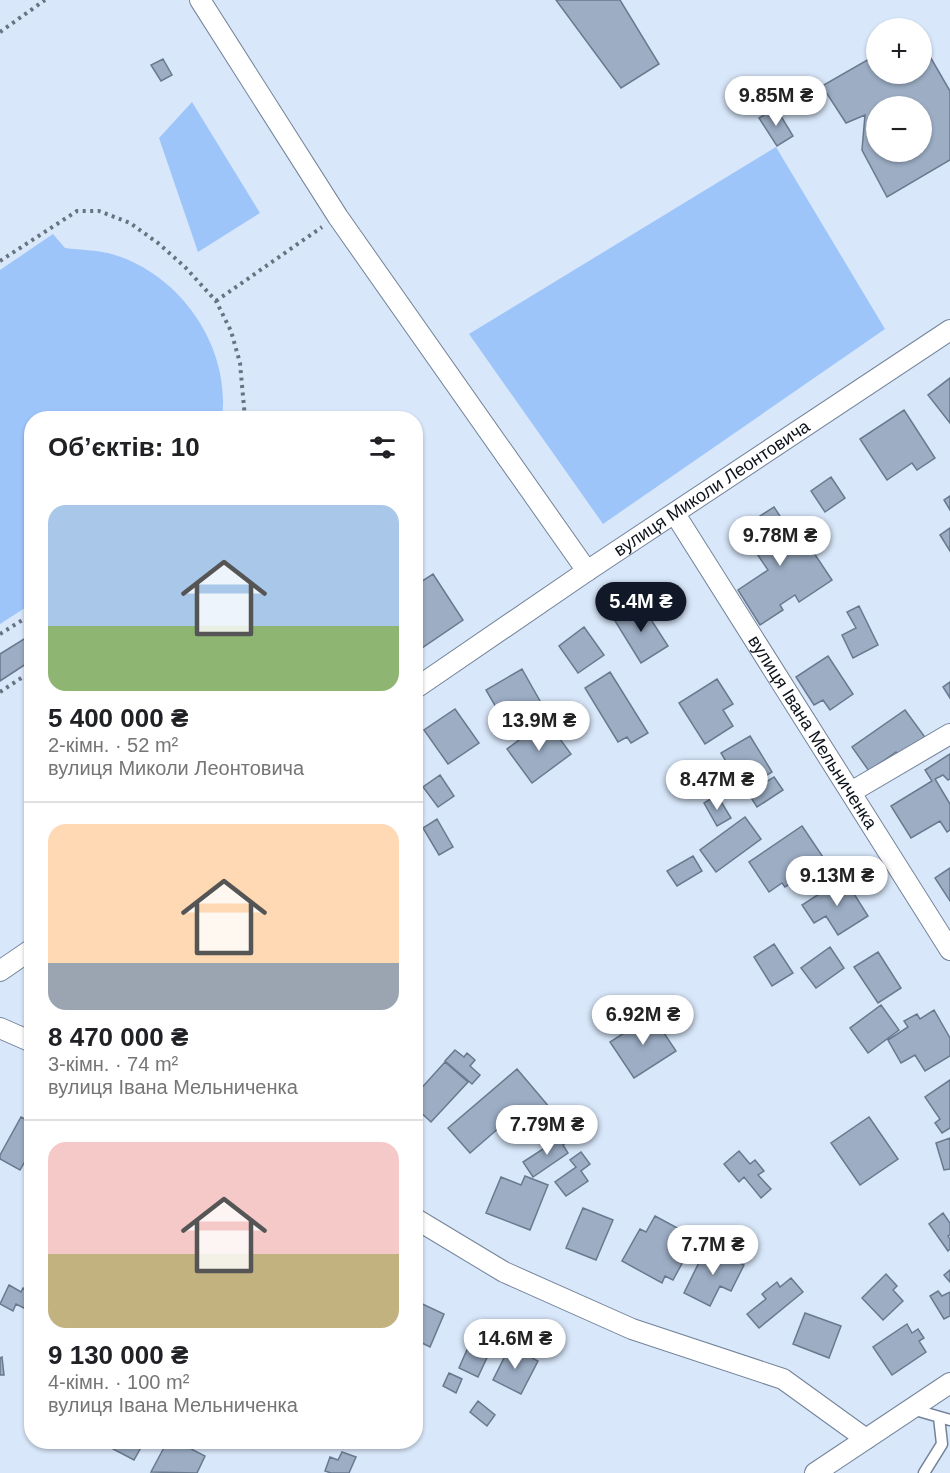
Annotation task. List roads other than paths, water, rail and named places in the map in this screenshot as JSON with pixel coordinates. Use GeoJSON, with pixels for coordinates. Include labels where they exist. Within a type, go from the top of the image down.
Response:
{"type":"FeatureCollection","features":[{"type":"Feature","properties":{"kind":"street"},"geometry":{"type":"LineString","coordinates":[[200,0],[338,217],[587,571]]}},
{"type":"Feature","properties":{"kind":"street","name":"вулиця Миколи Леонтовича"},"geometry":{"type":"LineString","coordinates":[[423,683],[587,571],[950,330]]}},
{"type":"Feature","properties":{"kind":"street","name":"вулиця Івана Мельниченка"},"geometry":{"type":"LineString","coordinates":[[675,514],[950,950]]}},
{"type":"Feature","properties":{"kind":"street"},"geometry":{"type":"LineString","coordinates":[[851,792],[950,734]]}},
{"type":"Feature","properties":{"kind":"street"},"geometry":{"type":"LineString","coordinates":[[0,971],[24,954]]}},
{"type":"Feature","properties":{"kind":"street"},"geometry":{"type":"LineString","coordinates":[[0,1028],[24,1038]]}},
{"type":"Feature","properties":{"kind":"street"},"geometry":{"type":"LineString","coordinates":[[423,1223],[504,1272],[632,1329],[783,1379],[866,1439]]}},
{"type":"Feature","properties":{"kind":"street"},"geometry":{"type":"LineString","coordinates":[[815,1473],[950,1383]]}},
{"type":"Feature","properties":{"kind":"lane"},"geometry":{"type":"LineString","coordinates":[[912,1409],[945,1419],[942,1444],[924,1473]]}}]}
